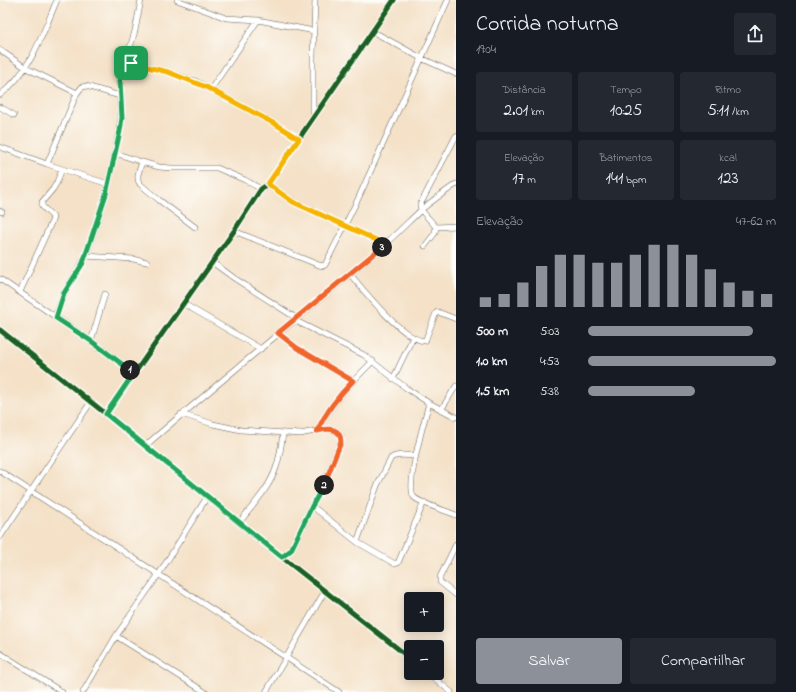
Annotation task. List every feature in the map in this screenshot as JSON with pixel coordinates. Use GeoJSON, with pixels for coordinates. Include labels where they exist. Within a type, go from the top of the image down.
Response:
{"type":"FeatureCollection","features":[{"type":"Feature","properties":{"kind":"street"},"geometry":{"type":"LineString","coordinates":[[0,95],[12,85],[26,68],[57,0]]}},
{"type":"Feature","properties":{"kind":"street"},"geometry":{"type":"LineString","coordinates":[[56,318],[64,293],[86,256],[108,184],[122,118],[120,81],[135,31],[141,0]]}},
{"type":"Feature","properties":{"kind":"street"},"geometry":{"type":"LineString","coordinates":[[177,0],[187,2],[226,18],[258,20],[314,31]]}},
{"type":"Feature","properties":{"kind":"street"},"geometry":{"type":"LineString","coordinates":[[313,118],[315,0]]}},
{"type":"Feature","properties":{"kind":"street"},"geometry":{"type":"LineString","coordinates":[[106,414],[184,304],[261,189],[268,184],[394,0]]}},
{"type":"Feature","properties":{"kind":"street"},"geometry":{"type":"LineString","coordinates":[[234,231],[323,266],[328,260],[345,226],[448,0]]}},
{"type":"Feature","properties":{"kind":"street"},"geometry":{"type":"LineString","coordinates":[[211,89],[258,20]]}},
{"type":"Feature","properties":{"kind":"street"},"geometry":{"type":"LineString","coordinates":[[372,31],[421,58],[456,74]]}},
{"type":"Feature","properties":{"kind":"street"},"geometry":{"type":"LineString","coordinates":[[0,50],[26,68],[78,93]]}},
{"type":"Feature","properties":{"kind":"street"},"geometry":{"type":"LineString","coordinates":[[126,61],[175,74],[211,89],[299,139]]}},
{"type":"Feature","properties":{"kind":"street"},"geometry":{"type":"LineString","coordinates":[[47,164],[82,87],[86,86],[120,96]]}},
{"type":"Feature","properties":{"kind":"street"},"geometry":{"type":"LineString","coordinates":[[0,106],[14,116]]}},
{"type":"Feature","properties":{"kind":"street"},"geometry":{"type":"LineString","coordinates":[[436,227],[421,210],[420,205],[456,136]]}},
{"type":"Feature","properties":{"kind":"street"},"geometry":{"type":"LineString","coordinates":[[0,147],[108,184]]}},
{"type":"Feature","properties":{"kind":"street"},"geometry":{"type":"LineString","coordinates":[[115,153],[159,167],[217,168],[240,177],[261,189]]}},
{"type":"Feature","properties":{"kind":"street"},"geometry":{"type":"LineString","coordinates":[[142,162],[138,176],[138,181],[140,184],[195,226]]}},
{"type":"Feature","properties":{"kind":"street"},"geometry":{"type":"LineString","coordinates":[[20,292],[53,217],[42,206],[42,202],[53,189],[62,169]]}},
{"type":"Feature","properties":{"kind":"street"},"geometry":{"type":"LineString","coordinates":[[268,184],[293,202],[385,244]]}},
{"type":"Feature","properties":{"kind":"street"},"geometry":{"type":"LineString","coordinates":[[145,446],[232,371],[261,349],[278,333],[350,274],[421,210],[456,184]]}},
{"type":"Feature","properties":{"kind":"street"},"geometry":{"type":"LineString","coordinates":[[436,227],[456,226]]}},
{"type":"Feature","properties":{"kind":"street"},"geometry":{"type":"LineString","coordinates":[[425,246],[435,233],[436,227]]}},
{"type":"Feature","properties":{"kind":"street"},"geometry":{"type":"LineString","coordinates":[[86,256],[133,259],[147,262]]}},
{"type":"Feature","properties":{"kind":"street"},"geometry":{"type":"LineString","coordinates":[[212,262],[295,319],[356,350],[373,361],[393,379],[429,403],[456,417]]}},
{"type":"Feature","properties":{"kind":"street"},"geometry":{"type":"LineString","coordinates":[[350,274],[384,312],[413,337],[425,341],[436,313],[438,312],[456,319]]}},
{"type":"Feature","properties":{"kind":"street"},"geometry":{"type":"LineString","coordinates":[[0,279],[91,341],[134,373]]}},
{"type":"Feature","properties":{"kind":"street"},"geometry":{"type":"LineString","coordinates":[[91,341],[105,294]]}},
{"type":"Feature","properties":{"kind":"street"},"geometry":{"type":"LineString","coordinates":[[184,304],[261,349]]}},
{"type":"Feature","properties":{"kind":"street"},"geometry":{"type":"LineString","coordinates":[[0,330],[106,414],[239,523],[404,653]]}},
{"type":"Feature","properties":{"kind":"street"},"geometry":{"type":"LineString","coordinates":[[278,333],[297,348],[353,381]]}},
{"type":"Feature","properties":{"kind":"street"},"geometry":{"type":"LineString","coordinates":[[393,379],[413,337]]}},
{"type":"Feature","properties":{"kind":"street"},"geometry":{"type":"LineString","coordinates":[[317,431],[330,407],[340,394],[373,361]]}},
{"type":"Feature","properties":{"kind":"street"},"geometry":{"type":"LineString","coordinates":[[441,410],[456,386]]}},
{"type":"Feature","properties":{"kind":"street"},"geometry":{"type":"LineString","coordinates":[[0,537],[91,402]]}},
{"type":"Feature","properties":{"kind":"street"},"geometry":{"type":"LineString","coordinates":[[429,403],[416,456],[411,486],[412,494],[414,498],[456,515]]}},
{"type":"Feature","properties":{"kind":"street"},"geometry":{"type":"LineString","coordinates":[[181,414],[227,428],[283,434],[300,434],[325,429],[334,430],[341,436],[341,442],[321,490],[291,550],[282,557]]}},
{"type":"Feature","properties":{"kind":"street"},"geometry":{"type":"LineString","coordinates":[[239,523],[273,476],[283,434]]}},
{"type":"Feature","properties":{"kind":"street"},"geometry":{"type":"LineString","coordinates":[[357,542],[377,486],[390,458],[400,455],[416,456]]}},
{"type":"Feature","properties":{"kind":"street"},"geometry":{"type":"LineString","coordinates":[[0,471],[339,692]]}},
{"type":"Feature","properties":{"kind":"street"},"geometry":{"type":"LineString","coordinates":[[83,692],[116,636],[159,574],[207,497]]}},
{"type":"Feature","properties":{"kind":"street"},"geometry":{"type":"LineString","coordinates":[[312,506],[357,542],[397,564],[424,502]]}},
{"type":"Feature","properties":{"kind":"street"},"geometry":{"type":"LineString","coordinates":[[456,544],[440,577],[440,582],[456,595]]}},
{"type":"Feature","properties":{"kind":"street"},"geometry":{"type":"LineString","coordinates":[[266,692],[325,591]]}},
{"type":"Feature","properties":{"kind":"street"},"geometry":{"type":"LineString","coordinates":[[116,636],[205,692]]}},
{"type":"Feature","properties":{"kind":"street"},"geometry":{"type":"LineString","coordinates":[[0,653],[62,692]]}},
{"type":"Feature","properties":{"kind":"street"},"geometry":{"type":"LineString","coordinates":[[436,680],[451,692]]}},
{"type":"Feature","properties":{"kind":"cycle path"},"geometry":{"type":"LineString","coordinates":[[106,414],[234,231],[261,189],[268,184],[394,0]]}},
{"type":"Feature","properties":{"kind":"cycle path"},"geometry":{"type":"LineString","coordinates":[[0,330],[106,414],[245,528],[404,653]]}},
{"type":"Feature","properties":{"kind":"route"},"geometry":{"type":"LineString","coordinates":[[126,61],[131,63],[168,72],[211,89],[299,139],[268,184],[293,202],[385,244],[278,333],[297,348],[353,381],[330,407],[317,431],[325,429],[334,430],[341,436],[341,442],[321,490],[295,543],[291,550],[282,557],[106,414],[134,373],[91,341],[56,318],[64,293],[86,256],[92,233],[106,194],[122,118],[120,81],[126,61]]}}]}
